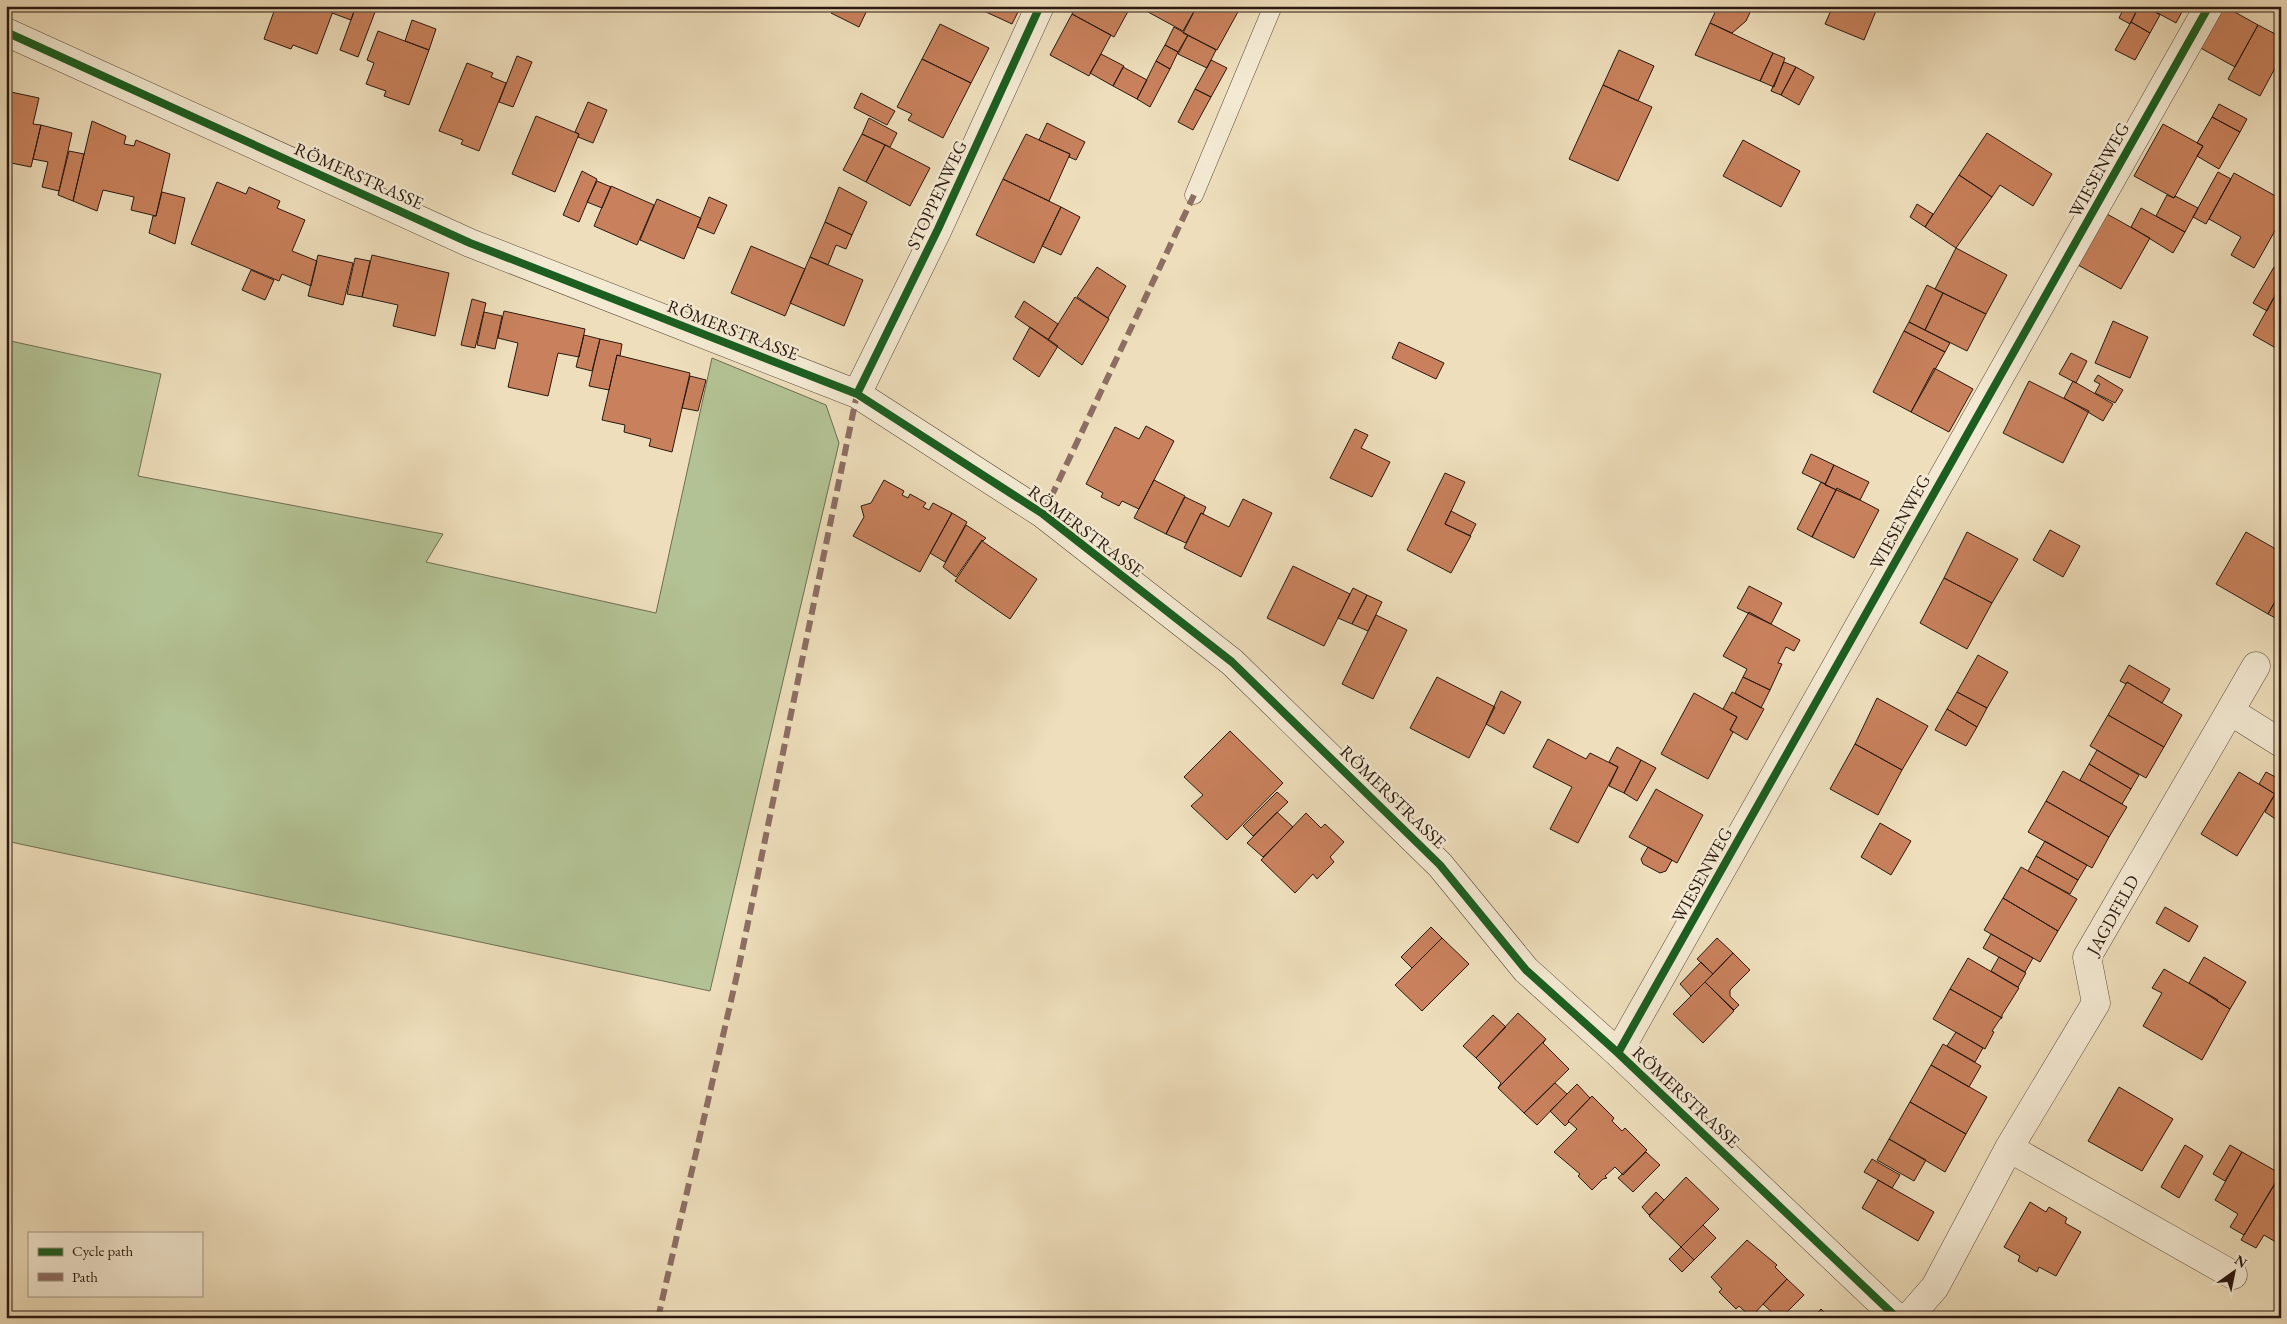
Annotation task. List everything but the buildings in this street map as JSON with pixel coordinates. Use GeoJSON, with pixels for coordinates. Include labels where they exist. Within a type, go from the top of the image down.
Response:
{"type":"FeatureCollection","features":[{"type":"Feature","properties":{"kind":"street","name":"STOPPENWEG"},"geometry":{"type":"LineString","coordinates":[[857,394],[938,229],[1040,6]]}},
{"type":"Feature","properties":{"kind":"street","name":"WIESENWEG"},"geometry":{"type":"LineString","coordinates":[[1618,1053],[2208,6]]}},
{"type":"Feature","properties":{"kind":"street","name":"RÖMERSTRASSE"},"geometry":{"type":"LineString","coordinates":[[6,32],[470,243],[857,394],[1043,514],[1232,662],[1440,865],[1526,970],[1618,1053],[1897,1318]]}},
{"type":"Feature","properties":{"kind":"street","name":"JAGDFELD"},"geometry":{"type":"LineString","coordinates":[[1908,1318],[1935,1287],[2009,1148],[2096,1003],[2087,957],[2256,666]]}},
{"type":"Feature","properties":{"kind":"street"},"geometry":{"type":"LineString","coordinates":[[2230,711],[2281,743]]}},
{"type":"Feature","properties":{"kind":"street"},"geometry":{"type":"LineString","coordinates":[[2009,1148],[2233,1275]]}},
{"type":"Feature","properties":{"kind":"lane"},"geometry":{"type":"LineString","coordinates":[[1194,195],[1273,6]]}},
{"type":"Feature","properties":{"kind":"green space"},"geometry":{"type":"Polygon","coordinates":[[[6,340],[161,374],[138,476],[443,534],[426,562],[656,613],[712,358],[826,405],[839,443],[710,991],[6,841],[6,340]]]}},
{"type":"Feature","properties":{"kind":"marked path"},"geometry":{"type":"LineString","coordinates":[[1043,514],[1194,195]]}},
{"type":"Feature","properties":{"kind":"marked path"},"geometry":{"type":"LineString","coordinates":[[658,1318],[739,966],[857,394]]}},
{"type":"Feature","properties":{"kind":"cycle path"},"geometry":{"type":"LineString","coordinates":[[857,394],[938,229],[1040,6]]}},
{"type":"Feature","properties":{"kind":"cycle path"},"geometry":{"type":"LineString","coordinates":[[1618,1053],[2209,6]]}},
{"type":"Feature","properties":{"kind":"cycle path"},"geometry":{"type":"LineString","coordinates":[[6,32],[470,243],[857,394],[1043,514],[1232,662],[1440,865],[1526,970],[1618,1053],[1897,1318]]}}]}
